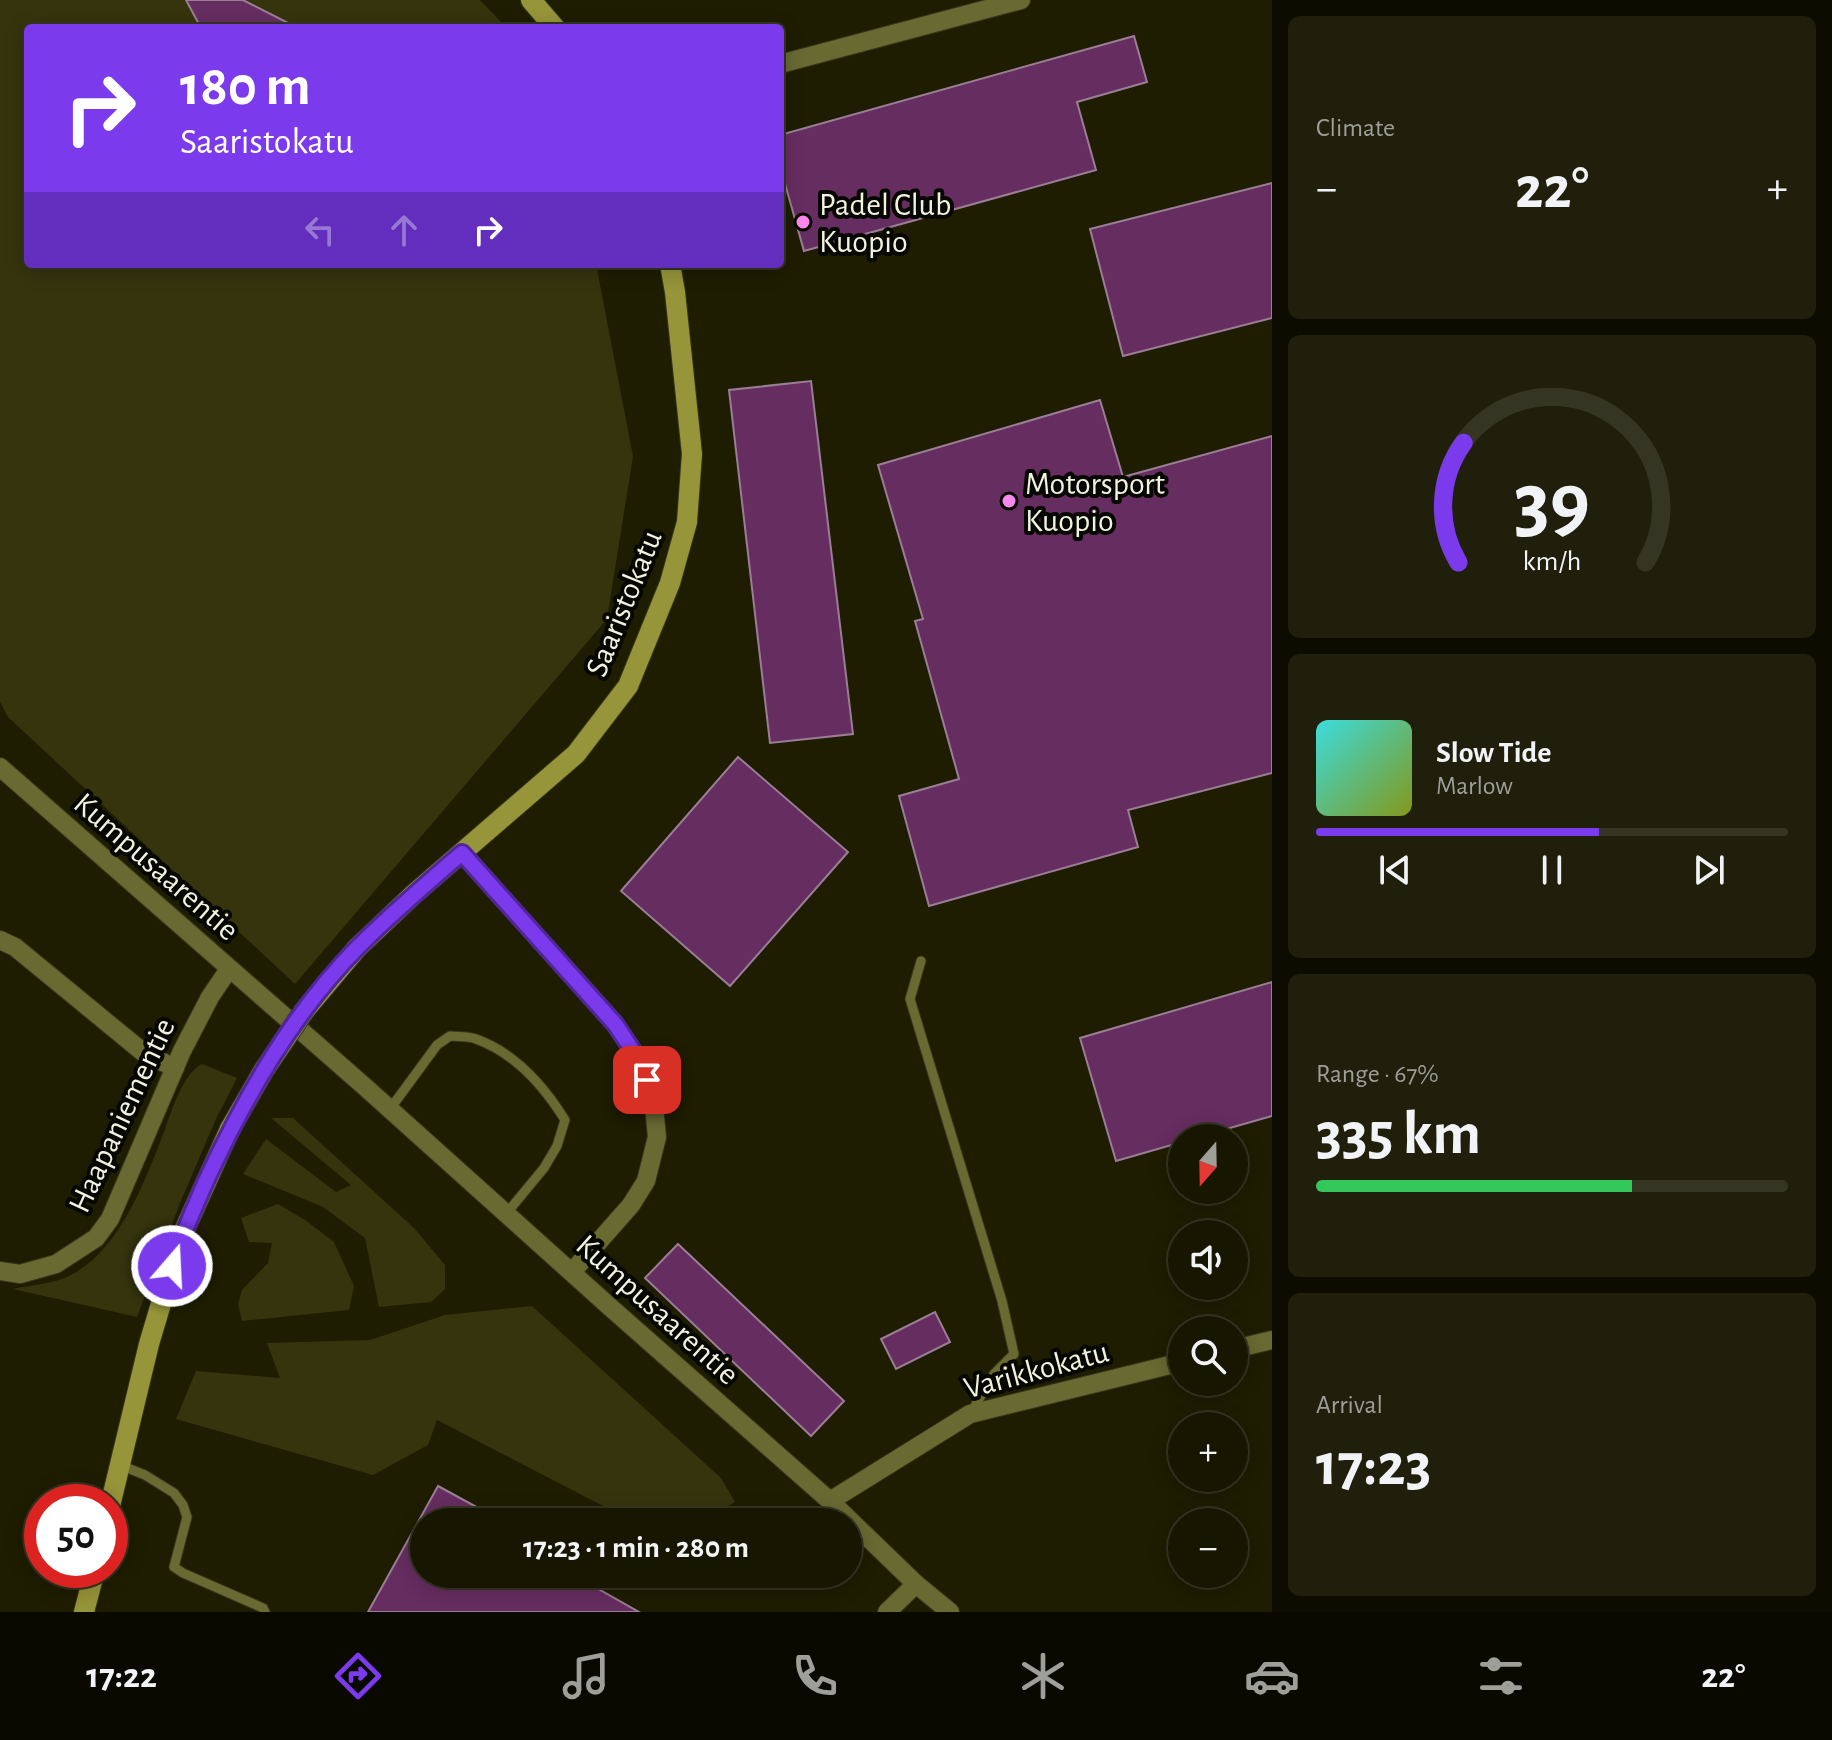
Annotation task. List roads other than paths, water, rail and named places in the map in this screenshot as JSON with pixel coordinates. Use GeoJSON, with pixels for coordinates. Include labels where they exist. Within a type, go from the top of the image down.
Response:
{"type":"FeatureCollection","features":[{"type":"Feature","properties":{"kind":"main road"},"geometry":{"type":"LineString","coordinates":[[531,0],[552,24]]}},
{"type":"Feature","properties":{"kind":"main road","name":"Saaristokatu"},"geometry":{"type":"LineString","coordinates":[[115,1484],[149,1344],[180,1240],[230,1129],[264,1070],[304,1011],[357,948],[414,894],[576,754],[628,686],[670,583],[687,522],[692,454],[671,268]]}},
{"type":"Feature","properties":{"kind":"main road"},"geometry":{"type":"LineString","coordinates":[[84,1612],[90,1588]]}},
{"type":"Feature","properties":{"kind":"street"},"geometry":{"type":"LineString","coordinates":[[784,63],[1021,0]]}},
{"type":"Feature","properties":{"kind":"street","name":"Kumpusaarentie"},"geometry":{"type":"LineString","coordinates":[[0,767],[390,1109],[950,1612]]}},
{"type":"Feature","properties":{"kind":"street"},"geometry":{"type":"LineString","coordinates":[[462,853],[615,1024],[641,1063],[653,1097],[657,1137],[646,1181],[631,1205],[572,1272]]}},
{"type":"Feature","properties":{"kind":"street"},"geometry":{"type":"LineString","coordinates":[[0,940],[15,947],[144,1053],[175,1068]]}},
{"type":"Feature","properties":{"kind":"street","name":"Haapaniementie"},"geometry":{"type":"LineString","coordinates":[[0,1271],[20,1274],[56,1264],[96,1238],[110,1219],[175,1068],[210,997],[229,969]]}},
{"type":"Feature","properties":{"kind":"street"},"geometry":{"type":"LineString","coordinates":[[1248,1346],[1272,1340]]}},
{"type":"Feature","properties":{"kind":"street","name":"Varikkokatu"},"geometry":{"type":"LineString","coordinates":[[830,1501],[970,1414],[1168,1365]]}},
{"type":"Feature","properties":{"kind":"street"},"geometry":{"type":"LineString","coordinates":[[887,1612],[916,1584]]}},
{"type":"Feature","properties":{"kind":"lane"},"geometry":{"type":"LineString","coordinates":[[921,961],[910,999],[1002,1301],[1014,1354],[994,1374],[970,1414]]}},
{"type":"Feature","properties":{"kind":"lane"},"geometry":{"type":"LineString","coordinates":[[390,1109],[437,1045],[450,1036],[473,1038],[502,1052],[529,1073],[552,1098],[565,1120],[557,1146],[544,1168],[506,1214]]}},
{"type":"Feature","properties":{"kind":"lane"},"geometry":{"type":"LineString","coordinates":[[120,1465],[174,1493],[183,1505],[187,1517],[174,1567],[263,1608],[265,1612]]}},
{"type":"Feature","properties":{"kind":"place","name":"Padel Club Kuopio"},"geometry":{"type":"Point","coordinates":[803,222]}},
{"type":"Feature","properties":{"kind":"place","name":"Motorsport Kuopio"},"geometry":{"type":"Point","coordinates":[1009,501]}}]}
